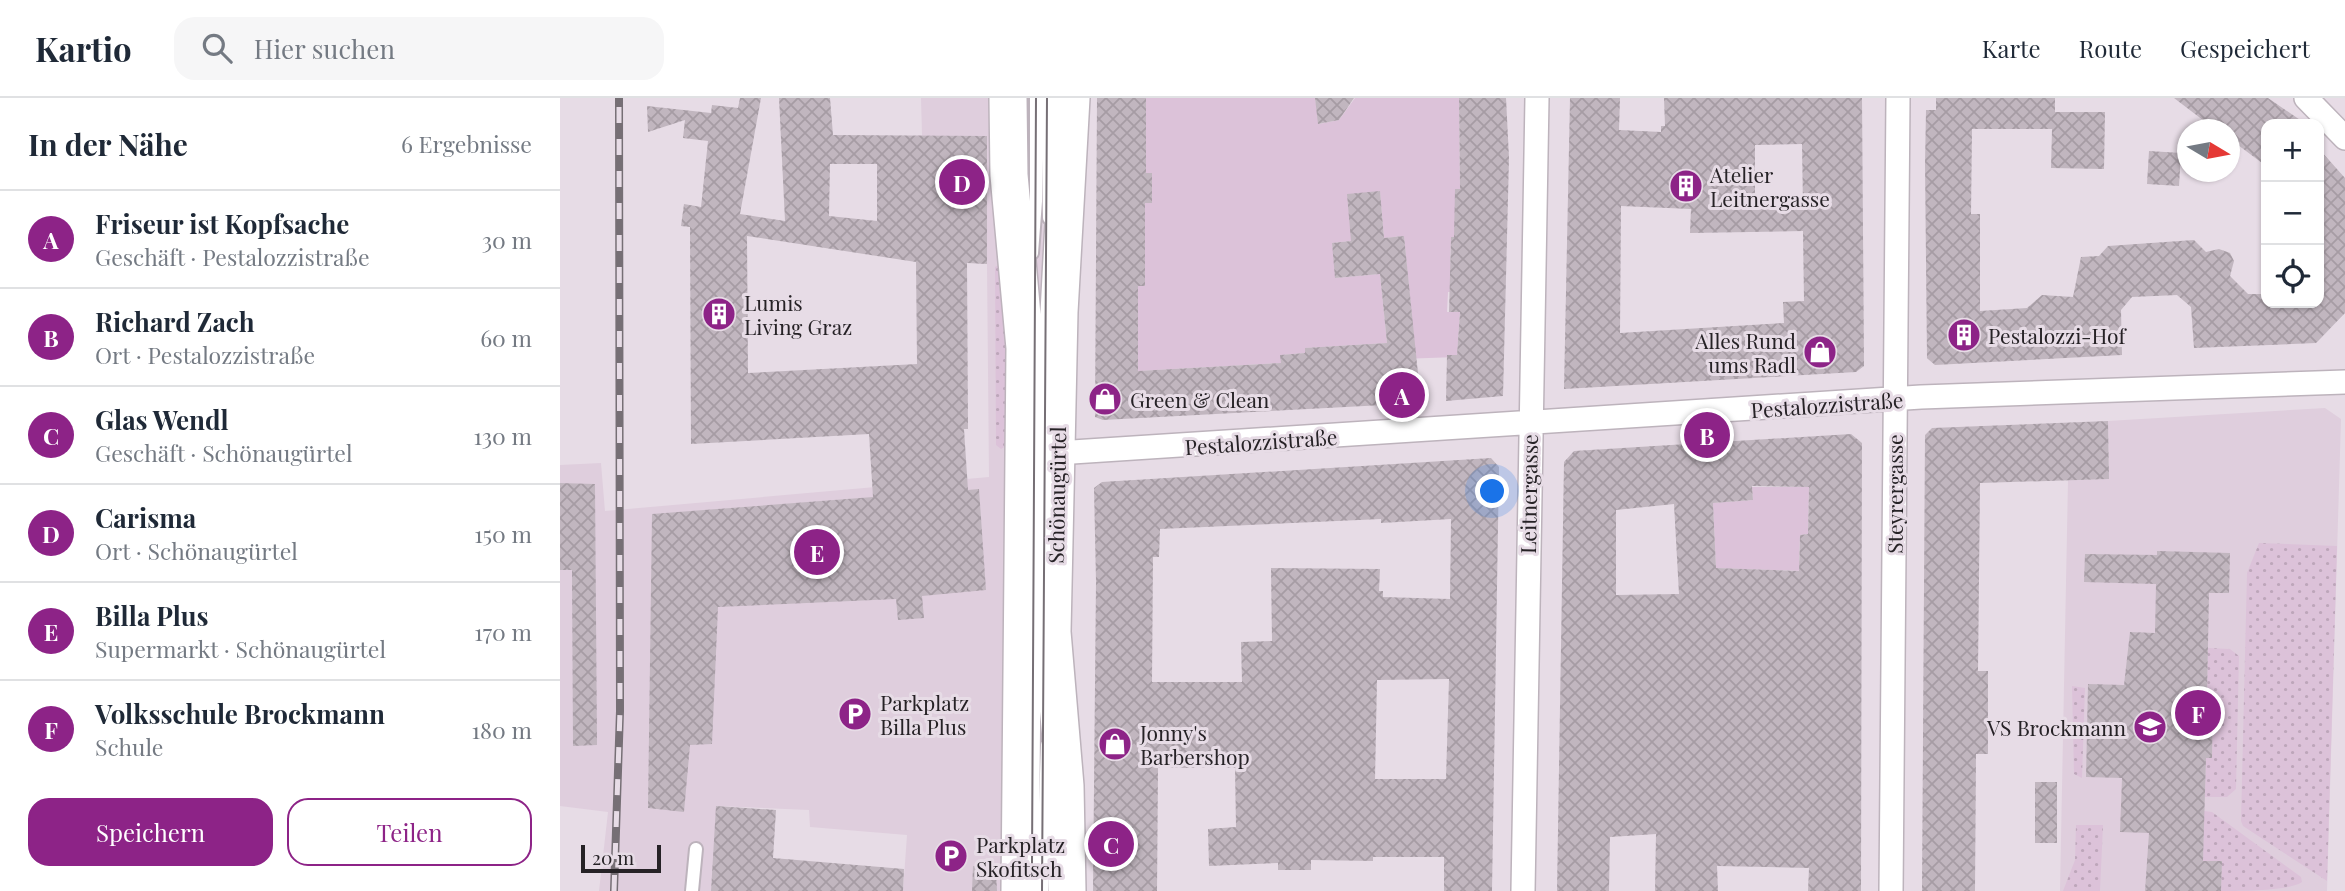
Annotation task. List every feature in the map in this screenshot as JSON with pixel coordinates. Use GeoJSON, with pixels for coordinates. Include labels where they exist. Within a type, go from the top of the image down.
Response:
{"type":"FeatureCollection","features":[{"type":"Feature","properties":{"kind":"main road","name":"Schönaugürtel"},"geometry":{"type":"LineString","coordinates":[[1008,98],[1009,175],[1026,348],[1020,891]]}},
{"type":"Feature","properties":{"kind":"main road","name":"Schönaugürtel"},"geometry":{"type":"LineString","coordinates":[[1067,891],[1065,786],[1055,695],[1052,632],[1059,312],[1071,98]]}},
{"type":"Feature","properties":{"kind":"street","name":"Leitnergasse"},"geometry":{"type":"LineString","coordinates":[[1522,891],[1537,98]]}},
{"type":"Feature","properties":{"kind":"street","name":"Steyrergasse"},"geometry":{"type":"LineString","coordinates":[[1891,891],[1898,98]]}},
{"type":"Feature","properties":{"kind":"street"},"geometry":{"type":"LineString","coordinates":[[2306,98],[2345,138]]}},
{"type":"Feature","properties":{"kind":"street","name":"Pestalozzistraße"},"geometry":{"type":"LineString","coordinates":[[1057,453],[1894,399],[2345,382]]}},
{"type":"Feature","properties":{"kind":"lane"},"geometry":{"type":"LineString","coordinates":[[1026,348],[1036,201],[1036,98]]}},
{"type":"Feature","properties":{"kind":"lane"},"geometry":{"type":"LineString","coordinates":[[1047,98],[1046,198],[1059,312]]}},
{"type":"Feature","properties":{"kind":"lane"},"geometry":{"type":"LineString","coordinates":[[1042,891],[1044,763],[1055,695]]}},
{"type":"Feature","properties":{"kind":"lane"},"geometry":{"type":"LineString","coordinates":[[692,891],[696,849]]}},
{"type":"Feature","properties":{"kind":"shaded area"},"geometry":{"type":"Polygon","coordinates":[[[921,98],[1043,98],[1041,891],[903,891],[907,835],[810,827],[809,810],[717,806],[711,891],[599,891],[608,812],[560,806],[560,465],[601,463],[605,511],[989,477],[987,264],[916,259],[909,137],[922,135],[921,98]]]}},
{"type":"Feature","properties":{"kind":"shaded area"},"geometry":{"type":"Polygon","coordinates":[[[1146,98],[1315,98],[1319,124],[1339,120],[1355,98],[1459,98],[1460,189],[1455,190],[1459,237],[1451,238],[1450,261],[1460,292],[1448,292],[1447,312],[1460,312],[1457,357],[1400,359],[1414,339],[1404,236],[1384,238],[1380,192],[1351,241],[1332,243],[1336,278],[1380,274],[1387,343],[1306,348],[1305,353],[1281,355],[1281,363],[1138,371],[1138,286],[1145,203],[1152,202],[1152,173],[1146,173],[1146,98]]]}},
{"type":"Feature","properties":{"kind":"shaded area"},"geometry":{"type":"Polygon","coordinates":[[[1001,264],[1005,266],[1008,430],[1006,446],[1001,449],[996,445],[995,267],[1001,264]]]}},
{"type":"Feature","properties":{"kind":"shaded area"},"geometry":{"type":"Polygon","coordinates":[[[2325,408],[2341,419],[2327,891],[2060,891],[2068,480],[2109,479],[2108,421],[2325,408]]]}},
{"type":"Feature","properties":{"kind":"shaded area"},"geometry":{"type":"Polygon","coordinates":[[[1752,487],[1809,487],[1808,534],[1800,535],[1799,560],[1806,571],[1716,568],[1713,503],[1753,500],[1752,487]]]}},
{"type":"Feature","properties":{"kind":"shaded area"},"geometry":{"type":"Polygon","coordinates":[[[2259,543],[2337,546],[2327,881],[2243,826],[2241,821],[2247,573],[2259,543]]]}},
{"type":"Feature","properties":{"kind":"shaded area"},"geometry":{"type":"Polygon","coordinates":[[[2208,648],[2230,649],[2239,656],[2236,789],[2227,797],[2205,797],[2206,758],[2212,758],[2213,696],[2207,695],[2208,648]]]}},
{"type":"Feature","properties":{"kind":"shaded area"},"geometry":{"type":"Polygon","coordinates":[[[2072,686],[2085,688],[2082,778],[2074,774],[2072,686]]]}},
{"type":"Feature","properties":{"kind":"shaded area"},"geometry":{"type":"Polygon","coordinates":[[[2204,811],[2212,812],[2301,877],[2302,882],[2276,889],[2221,891],[2222,861],[2203,861],[2204,811]]]}},
{"type":"Feature","properties":{"kind":"shaded area"},"geometry":{"type":"Polygon","coordinates":[[[2076,825],[2103,825],[2100,891],[2063,891],[2075,860],[2076,825]]]}},
{"type":"Feature","properties":{"kind":"building"},"geometry":{"type":"Polygon","coordinates":[[[740,98],[761,98],[740,214],[785,221],[779,98],[830,98],[833,135],[987,136],[987,264],[967,263],[968,429],[964,429],[968,490],[979,489],[986,590],[922,596],[924,618],[898,620],[896,599],[718,607],[712,744],[690,745],[684,812],[648,808],[652,514],[873,497],[869,434],[691,444],[690,227],[681,226],[684,204],[701,207],[708,141],[683,138],[685,120],[648,132],[647,106],[711,113],[712,105],[738,108],[740,98]],[[830,164],[829,216],[877,221],[877,164],[830,164]],[[747,236],[748,373],[917,364],[916,262],[747,236]]]}},
{"type":"Feature","properties":{"kind":"building"},"geometry":{"type":"Polygon","coordinates":[[[1097,98],[1146,98],[1146,173],[1152,173],[1152,203],[1145,203],[1145,286],[1138,286],[1138,371],[1281,363],[1280,355],[1305,353],[1305,348],[1387,343],[1380,274],[1335,278],[1332,243],[1351,241],[1347,194],[1380,191],[1384,238],[1404,236],[1421,403],[1103,420],[1095,417],[1097,98]]]}},
{"type":"Feature","properties":{"kind":"building"},"geometry":{"type":"Polygon","coordinates":[[[1315,98],[1354,98],[1339,120],[1318,124],[1315,98]]]}},
{"type":"Feature","properties":{"kind":"building"},"geometry":{"type":"Polygon","coordinates":[[[1459,98],[1506,98],[1509,158],[1503,396],[1446,401],[1447,355],[1457,355],[1460,312],[1449,312],[1455,189],[1460,189],[1459,98]]]}},
{"type":"Feature","properties":{"kind":"building"},"geometry":{"type":"Polygon","coordinates":[[[1570,98],[1620,98],[1619,130],[1661,132],[1661,126],[1665,126],[1664,98],[1862,98],[1864,366],[1856,372],[1564,389],[1570,98]],[[1802,144],[1755,145],[1755,208],[1803,207],[1802,144]],[[1621,206],[1620,333],[1784,323],[1783,302],[1804,301],[1803,231],[1690,233],[1691,209],[1621,206]]]}},
{"type":"Feature","properties":{"kind":"building"},"geometry":{"type":"Polygon","coordinates":[[[1936,98],[2055,98],[2055,112],[2105,112],[2104,169],[2051,168],[2052,129],[1972,129],[1971,214],[1980,214],[1980,311],[2027,308],[2042,295],[2073,297],[2081,257],[2099,256],[2108,246],[2194,240],[2206,252],[2219,249],[2230,253],[2234,261],[2230,276],[2248,294],[2261,294],[2261,308],[2324,308],[2324,155],[2345,178],[2345,313],[2316,343],[2194,348],[2191,307],[2177,295],[2132,297],[2121,310],[2122,355],[1935,365],[1927,358],[1925,164],[1926,110],[1936,110],[1936,98]]]}},
{"type":"Feature","properties":{"kind":"building"},"geometry":{"type":"Polygon","coordinates":[[[2174,98],[2268,98],[2299,119],[2261,119],[2261,162],[2240,146],[2240,119],[2202,119],[2174,98]]]}},
{"type":"Feature","properties":{"kind":"building"},"geometry":{"type":"Polygon","coordinates":[[[2149,151],[2177,153],[2179,186],[2147,184],[2149,151]]]}},
{"type":"Feature","properties":{"kind":"building"},"geometry":{"type":"Polygon","coordinates":[[[2108,421],[2109,479],[1980,483],[1978,671],[1988,671],[1988,754],[1976,754],[1975,891],[1922,891],[1925,435],[1932,428],[2108,421]]]}},
{"type":"Feature","properties":{"kind":"building"},"geometry":{"type":"Polygon","coordinates":[[[1851,434],[1862,443],[1861,891],[1808,891],[1809,868],[1717,866],[1718,891],[1655,891],[1656,834],[1610,837],[1609,891],[1557,891],[1564,462],[1574,451],[1851,434]],[[1752,486],[1753,500],[1713,503],[1716,568],[1799,571],[1800,535],[1808,534],[1809,487],[1752,486]],[[1674,504],[1616,510],[1616,595],[1679,594],[1674,504]]]}},
{"type":"Feature","properties":{"kind":"building"},"geometry":{"type":"Polygon","coordinates":[[[1491,458],[1499,467],[1492,891],[1444,891],[1444,857],[1373,857],[1373,861],[1311,860],[1311,870],[1278,870],[1278,863],[1209,866],[1208,829],[1236,827],[1235,768],[1158,768],[1157,891],[1093,891],[1096,581],[1094,488],[1102,482],[1491,458]],[[1381,519],[1160,529],[1159,557],[1153,557],[1152,682],[1242,682],[1241,642],[1272,641],[1271,568],[1380,569],[1379,591],[1383,591],[1383,597],[1450,599],[1451,519],[1381,523],[1381,519]],[[1449,679],[1377,680],[1375,779],[1446,779],[1449,679]]]}},
{"type":"Feature","properties":{"kind":"building"},"geometry":{"type":"Polygon","coordinates":[[[560,483],[595,484],[597,745],[573,746],[572,570],[560,570],[560,483]]]}},
{"type":"Feature","properties":{"kind":"building","name":"VS Brockmann"},"geometry":{"type":"Polygon","coordinates":[[[2157,551],[2230,553],[2229,593],[2209,593],[2207,695],[2213,696],[2212,758],[2206,758],[2203,861],[2222,861],[2221,891],[2145,891],[2149,833],[2120,832],[2122,778],[2086,777],[2088,684],[2124,685],[2130,632],[2155,633],[2156,584],[2084,582],[2085,554],[2157,555],[2157,551]]]}},
{"type":"Feature","properties":{"kind":"building"},"geometry":{"type":"Polygon","coordinates":[[[2035,782],[2057,782],[2057,843],[2035,843],[2035,782]]]}},
{"type":"Feature","properties":{"kind":"building"},"geometry":{"type":"Polygon","coordinates":[[[716,806],[776,810],[773,858],[904,869],[903,891],[711,891],[716,806]]]}},
{"type":"Feature","properties":{"kind":"building"},"geometry":{"type":"Polygon","coordinates":[[[973,866],[996,869],[997,891],[972,891],[973,866]]]}},
{"type":"Feature","properties":{"kind":"tram line"},"geometry":{"type":"LineString","coordinates":[[1032,863],[1036,98]]}},
{"type":"Feature","properties":{"kind":"tram line"},"geometry":{"type":"LineString","coordinates":[[1042,891],[1047,98]]}},
{"type":"Feature","properties":{"kind":"railway"},"geometry":{"type":"LineString","coordinates":[[614,891],[620,711],[619,98]]}},
{"type":"Feature","properties":{"kind":"place","name":"Carisma"},"geometry":{"type":"Point","coordinates":[962,182]}},
{"type":"Feature","properties":{"kind":"place","name":"Atelier Leitnergasse"},"geometry":{"type":"Point","coordinates":[1686,186]}},
{"type":"Feature","properties":{"kind":"place","name":"Lumis Living Graz"},"geometry":{"type":"Point","coordinates":[719,314]}},
{"type":"Feature","properties":{"kind":"place","name":"Pestalozzi-Hof"},"geometry":{"type":"Point","coordinates":[1964,335]}},
{"type":"Feature","properties":{"kind":"place","name":"Alles Rund ums Radl"},"geometry":{"type":"Point","coordinates":[1820,352]}},
{"type":"Feature","properties":{"kind":"place","name":"Friseur ist Kopfsache"},"geometry":{"type":"Point","coordinates":[1402,395]}},
{"type":"Feature","properties":{"kind":"place","name":"Green & Clean"},"geometry":{"type":"Point","coordinates":[1105,399]}},
{"type":"Feature","properties":{"kind":"place","name":"Richard Zach"},"geometry":{"type":"Point","coordinates":[1707,435]}},
{"type":"Feature","properties":{"kind":"place","name":"Billa Plus"},"geometry":{"type":"Point","coordinates":[817,552]}},
{"type":"Feature","properties":{"kind":"place","name":"Volksschule Brockmann"},"geometry":{"type":"Point","coordinates":[2198,713]}},
{"type":"Feature","properties":{"kind":"place","name":"Parkplatz Billa Plus"},"geometry":{"type":"Point","coordinates":[855,714]}},
{"type":"Feature","properties":{"kind":"place","name":"VS Brockmann"},"geometry":{"type":"Point","coordinates":[2150,727]}},
{"type":"Feature","properties":{"kind":"place","name":"Jonny's Barbershop"},"geometry":{"type":"Point","coordinates":[1115,744]}},
{"type":"Feature","properties":{"kind":"place","name":"Glas Wendl"},"geometry":{"type":"Point","coordinates":[1111,844]}},
{"type":"Feature","properties":{"kind":"place","name":"Parkplatz Skofitsch"},"geometry":{"type":"Point","coordinates":[951,856]}}]}
